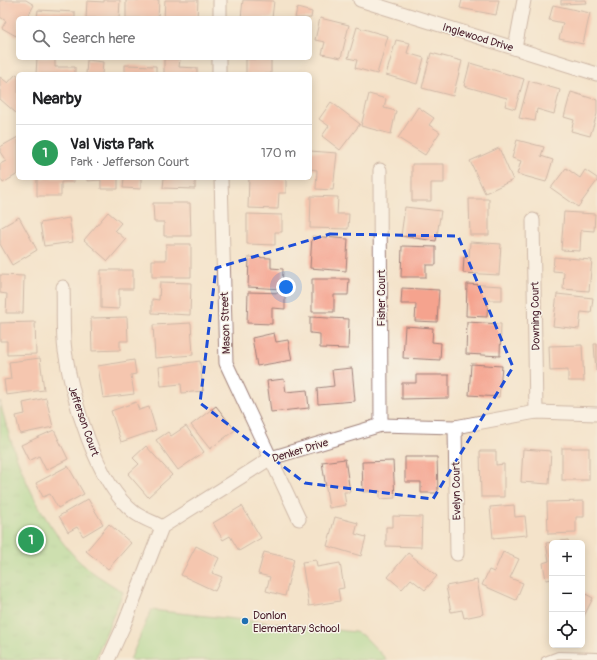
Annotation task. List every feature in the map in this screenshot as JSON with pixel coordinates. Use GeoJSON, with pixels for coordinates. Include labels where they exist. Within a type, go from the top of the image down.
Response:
{"type":"FeatureCollection","features":[{"type":"Feature","properties":{"kind":"street"},"geometry":{"type":"LineString","coordinates":[[220,0],[220,16]]}},
{"type":"Feature","properties":{"kind":"street"},"geometry":{"type":"LineString","coordinates":[[515,48],[524,0]]}},
{"type":"Feature","properties":{"kind":"street","name":"Inglewood Drive"},"geometry":{"type":"LineString","coordinates":[[363,1],[597,74]]}},
{"type":"Feature","properties":{"kind":"street"},"geometry":{"type":"LineString","coordinates":[[219,72],[220,60]]}},
{"type":"Feature","properties":{"kind":"street","name":"Fisher Court"},"geometry":{"type":"LineString","coordinates":[[380,170],[381,425]]}},
{"type":"Feature","properties":{"kind":"street","name":"Mason Street"},"geometry":{"type":"LineString","coordinates":[[221,180],[226,363],[299,519]]}},
{"type":"Feature","properties":{"kind":"street","name":"Downing Court"},"geometry":{"type":"LineString","coordinates":[[533,220],[536,412]]}},
{"type":"Feature","properties":{"kind":"street","name":"Jefferson Court"},"geometry":{"type":"LineString","coordinates":[[63,287],[65,349],[72,389],[97,460],[113,489],[135,513],[162,527]]}},
{"type":"Feature","properties":{"kind":"street","name":"Denker Drive"},"geometry":{"type":"LineString","coordinates":[[162,527],[271,458],[381,425],[455,427],[536,412],[597,414]]}},
{"type":"Feature","properties":{"kind":"street","name":"Evelyn Court"},"geometry":{"type":"LineString","coordinates":[[455,427],[457,554]]}},
{"type":"Feature","properties":{"kind":"street"},"geometry":{"type":"LineString","coordinates":[[108,660],[124,625],[162,527]]}},
{"type":"Feature","properties":{"kind":"lane"},"geometry":{"type":"LineString","coordinates":[[545,660],[558,655],[597,656]]}},
{"type":"Feature","properties":{"kind":"highlighted area"},"geometry":{"type":"Polygon","coordinates":[[[330,234],[458,236],[513,367],[433,499],[305,483],[200,403],[216,268],[330,234]]]}},
{"type":"Feature","properties":{"kind":"green space"},"geometry":{"type":"Polygon","coordinates":[[[0,401],[5,422],[19,464],[49,523],[81,563],[123,592],[95,660],[0,660],[0,401]]]}},
{"type":"Feature","properties":{"kind":"green space"},"geometry":{"type":"Polygon","coordinates":[[[151,610],[355,632],[364,636],[387,660],[130,660],[151,610]]]}},
{"type":"Feature","properties":{"kind":"building"},"geometry":{"type":"Polygon","coordinates":[[[0,0],[26,0],[34,5],[28,16],[16,16],[16,36],[2,28],[6,21],[0,17],[0,0]]]}},
{"type":"Feature","properties":{"kind":"building"},"geometry":{"type":"Polygon","coordinates":[[[104,0],[120,0],[119,16],[86,16],[87,1],[104,2],[104,0]]]}},
{"type":"Feature","properties":{"kind":"building"},"geometry":{"type":"Polygon","coordinates":[[[126,0],[159,0],[158,16],[126,16],[126,0]]]}},
{"type":"Feature","properties":{"kind":"building"},"geometry":{"type":"Polygon","coordinates":[[[165,0],[198,0],[197,16],[164,16],[165,0]]]}},
{"type":"Feature","properties":{"kind":"building"},"geometry":{"type":"Polygon","coordinates":[[[243,0],[274,1],[272,16],[241,16],[243,0]]]}},
{"type":"Feature","properties":{"kind":"building"},"geometry":{"type":"Polygon","coordinates":[[[462,0],[499,0],[496,15],[460,8],[462,0]]]}},
{"type":"Feature","properties":{"kind":"building"},"geometry":{"type":"Polygon","coordinates":[[[561,0],[586,0],[587,3],[561,4],[561,0]]]}},
{"type":"Feature","properties":{"kind":"building"},"geometry":{"type":"Polygon","coordinates":[[[553,5],[590,13],[583,44],[559,39],[563,23],[549,20],[553,5]]]}},
{"type":"Feature","properties":{"kind":"building"},"geometry":{"type":"Polygon","coordinates":[[[297,8],[312,12],[311,16],[295,16],[297,8]]]}},
{"type":"Feature","properties":{"kind":"building"},"geometry":{"type":"Polygon","coordinates":[[[38,10],[75,12],[75,16],[37,16],[38,10]]]}},
{"type":"Feature","properties":{"kind":"building"},"geometry":{"type":"Polygon","coordinates":[[[320,18],[349,25],[341,58],[322,54],[325,42],[315,40],[320,18]]]}},
{"type":"Feature","properties":{"kind":"building"},"geometry":{"type":"Polygon","coordinates":[[[357,27],[388,36],[377,74],[355,68],[357,60],[348,58],[357,27]]]}},
{"type":"Feature","properties":{"kind":"building"},"geometry":{"type":"Polygon","coordinates":[[[396,40],[410,43],[407,53],[424,58],[417,84],[386,75],[396,40]]]}},
{"type":"Feature","properties":{"kind":"building"},"geometry":{"type":"Polygon","coordinates":[[[431,53],[462,61],[453,96],[422,88],[431,53]]]}},
{"type":"Feature","properties":{"kind":"building"},"geometry":{"type":"Polygon","coordinates":[[[37,60],[55,60],[55,67],[75,67],[75,72],[36,72],[37,60]]]}},
{"type":"Feature","properties":{"kind":"building"},"geometry":{"type":"Polygon","coordinates":[[[87,60],[103,62],[102,72],[86,72],[87,60]]]}},
{"type":"Feature","properties":{"kind":"building"},"geometry":{"type":"Polygon","coordinates":[[[164,60],[180,60],[179,67],[197,68],[197,72],[164,72],[164,60]]]}},
{"type":"Feature","properties":{"kind":"building"},"geometry":{"type":"Polygon","coordinates":[[[246,60],[271,60],[271,72],[246,72],[246,60]]]}},
{"type":"Feature","properties":{"kind":"building"},"geometry":{"type":"Polygon","coordinates":[[[470,63],[524,79],[515,109],[505,106],[507,98],[464,86],[470,63]]]}},
{"type":"Feature","properties":{"kind":"building"},"geometry":{"type":"Polygon","coordinates":[[[125,65],[156,66],[156,72],[125,72],[125,65]]]}},
{"type":"Feature","properties":{"kind":"building"},"geometry":{"type":"Polygon","coordinates":[[[16,74],[16,113],[0,99],[0,77],[8,83],[16,74]]]}},
{"type":"Feature","properties":{"kind":"building"},"geometry":{"type":"Polygon","coordinates":[[[529,81],[560,90],[554,114],[537,109],[535,121],[519,118],[529,81]]]}},
{"type":"Feature","properties":{"kind":"building"},"geometry":{"type":"Polygon","coordinates":[[[571,92],[597,100],[597,114],[590,136],[571,131],[574,120],[564,117],[571,92]]]}},
{"type":"Feature","properties":{"kind":"building"},"geometry":{"type":"Polygon","coordinates":[[[369,94],[386,99],[384,108],[396,111],[391,134],[361,126],[369,94]]]}},
{"type":"Feature","properties":{"kind":"building"},"geometry":{"type":"Polygon","coordinates":[[[331,102],[360,124],[340,150],[322,136],[329,126],[319,119],[331,102]]]}},
{"type":"Feature","properties":{"kind":"building"},"geometry":{"type":"Polygon","coordinates":[[[418,107],[434,118],[429,125],[440,132],[425,155],[398,138],[418,107]]]}},
{"type":"Feature","properties":{"kind":"building"},"geometry":{"type":"Polygon","coordinates":[[[16,138],[16,175],[3,183],[0,178],[0,164],[6,161],[0,152],[0,147],[16,138]]]}},
{"type":"Feature","properties":{"kind":"building"},"geometry":{"type":"Polygon","coordinates":[[[517,140],[544,147],[541,156],[553,160],[546,182],[517,174],[521,161],[512,158],[517,140]]]}},
{"type":"Feature","properties":{"kind":"building"},"geometry":{"type":"Polygon","coordinates":[[[499,148],[513,180],[485,193],[470,161],[499,148]]]}},
{"type":"Feature","properties":{"kind":"building"},"geometry":{"type":"Polygon","coordinates":[[[312,151],[337,153],[333,190],[316,189],[317,170],[312,169],[312,151]]]}},
{"type":"Feature","properties":{"kind":"building"},"geometry":{"type":"Polygon","coordinates":[[[412,164],[444,164],[444,183],[431,183],[431,201],[412,201],[412,164]]]}},
{"type":"Feature","properties":{"kind":"building"},"geometry":{"type":"Polygon","coordinates":[[[566,168],[580,178],[585,170],[597,178],[597,181],[578,207],[551,188],[566,168]]]}},
{"type":"Feature","properties":{"kind":"building"},"geometry":{"type":"Polygon","coordinates":[[[37,180],[74,180],[74,182],[61,182],[61,196],[37,196],[37,180]]]}},
{"type":"Feature","properties":{"kind":"building"},"geometry":{"type":"Polygon","coordinates":[[[101,180],[118,180],[118,189],[101,189],[101,180]]]}},
{"type":"Feature","properties":{"kind":"building"},"geometry":{"type":"Polygon","coordinates":[[[124,180],[141,180],[141,189],[123,188],[124,180]]]}},
{"type":"Feature","properties":{"kind":"building"},"geometry":{"type":"Polygon","coordinates":[[[164,180],[195,180],[195,189],[163,188],[164,180]]]}},
{"type":"Feature","properties":{"kind":"building"},"geometry":{"type":"Polygon","coordinates":[[[249,180],[286,180],[286,193],[279,193],[278,209],[248,208],[249,180]]]}},
{"type":"Feature","properties":{"kind":"building"},"geometry":{"type":"Polygon","coordinates":[[[311,196],[338,197],[337,214],[349,214],[348,229],[310,228],[311,196]]]}},
{"type":"Feature","properties":{"kind":"building"},"geometry":{"type":"Polygon","coordinates":[[[469,199],[489,199],[489,235],[470,235],[469,199]]]}},
{"type":"Feature","properties":{"kind":"building"},"geometry":{"type":"Polygon","coordinates":[[[153,203],[190,203],[191,236],[164,236],[164,222],[154,222],[153,203]]]}},
{"type":"Feature","properties":{"kind":"building"},"geometry":{"type":"Polygon","coordinates":[[[405,207],[441,211],[436,241],[401,236],[405,207]]]}},
{"type":"Feature","properties":{"kind":"building"},"geometry":{"type":"Polygon","coordinates":[[[108,212],[121,223],[115,230],[126,240],[108,261],[84,240],[108,212]]]}},
{"type":"Feature","properties":{"kind":"building"},"geometry":{"type":"Polygon","coordinates":[[[564,212],[595,214],[594,231],[581,230],[580,251],[561,250],[564,212]]]}},
{"type":"Feature","properties":{"kind":"building"},"geometry":{"type":"Polygon","coordinates":[[[247,214],[282,215],[282,232],[275,232],[275,245],[247,244],[247,214]]]}},
{"type":"Feature","properties":{"kind":"building"},"geometry":{"type":"Polygon","coordinates":[[[19,217],[37,250],[12,265],[0,244],[0,228],[19,217]]]}},
{"type":"Feature","properties":{"kind":"building"},"geometry":{"type":"Polygon","coordinates":[[[69,218],[73,242],[44,246],[40,223],[69,218]]]}},
{"type":"Feature","properties":{"kind":"building"},"geometry":{"type":"Polygon","coordinates":[[[312,236],[348,239],[346,271],[310,268],[312,236]]]}},
{"type":"Feature","properties":{"kind":"building"},"geometry":{"type":"Polygon","coordinates":[[[470,242],[501,244],[499,275],[463,273],[464,257],[469,258],[470,242]]]}},
{"type":"Feature","properties":{"kind":"building"},"geometry":{"type":"Polygon","coordinates":[[[166,244],[191,244],[191,277],[152,277],[152,260],[166,260],[166,244]]]}},
{"type":"Feature","properties":{"kind":"building"},"geometry":{"type":"Polygon","coordinates":[[[402,246],[436,247],[436,265],[426,265],[426,277],[401,277],[402,246]]]}},
{"type":"Feature","properties":{"kind":"building"},"geometry":{"type":"Polygon","coordinates":[[[249,257],[271,258],[271,268],[283,269],[282,289],[248,287],[249,257]]]}},
{"type":"Feature","properties":{"kind":"building"},"geometry":{"type":"Polygon","coordinates":[[[554,257],[592,260],[589,291],[563,289],[564,272],[553,271],[554,257]]]}},
{"type":"Feature","properties":{"kind":"building"},"geometry":{"type":"Polygon","coordinates":[[[101,270],[133,270],[133,289],[119,289],[119,309],[101,308],[101,270]]]}},
{"type":"Feature","properties":{"kind":"building"},"geometry":{"type":"Polygon","coordinates":[[[0,275],[24,276],[23,313],[6,313],[7,294],[0,293],[0,275]]]}},
{"type":"Feature","properties":{"kind":"building"},"geometry":{"type":"Polygon","coordinates":[[[312,279],[349,279],[348,295],[334,295],[334,312],[312,312],[312,279]]]}},
{"type":"Feature","properties":{"kind":"building"},"geometry":{"type":"Polygon","coordinates":[[[160,282],[191,283],[190,315],[152,313],[152,299],[159,300],[160,282]]]}},
{"type":"Feature","properties":{"kind":"building"},"geometry":{"type":"Polygon","coordinates":[[[467,284],[502,286],[502,300],[488,300],[487,317],[466,316],[467,284]]]}},
{"type":"Feature","properties":{"kind":"building"},"geometry":{"type":"Polygon","coordinates":[[[402,288],[439,290],[437,322],[415,321],[416,304],[401,304],[402,288]]]}},
{"type":"Feature","properties":{"kind":"building"},"geometry":{"type":"Polygon","coordinates":[[[248,292],[285,293],[285,309],[272,308],[272,324],[247,323],[248,292]]]}},
{"type":"Feature","properties":{"kind":"building"},"geometry":{"type":"Polygon","coordinates":[[[557,294],[593,298],[591,313],[581,312],[579,329],[553,326],[557,294]]]}},
{"type":"Feature","properties":{"kind":"building"},"geometry":{"type":"Polygon","coordinates":[[[127,317],[128,341],[120,341],[120,350],[92,351],[91,318],[127,317]]]}},
{"type":"Feature","properties":{"kind":"building"},"geometry":{"type":"Polygon","coordinates":[[[310,317],[349,319],[348,349],[320,348],[320,334],[310,333],[310,317]]]}},
{"type":"Feature","properties":{"kind":"building"},"geometry":{"type":"Polygon","coordinates":[[[35,322],[36,354],[7,355],[7,341],[0,341],[0,323],[35,322]]]}},
{"type":"Feature","properties":{"kind":"building"},"geometry":{"type":"Polygon","coordinates":[[[467,322],[501,324],[500,356],[466,354],[467,322]]]}},
{"type":"Feature","properties":{"kind":"building"},"geometry":{"type":"Polygon","coordinates":[[[191,323],[193,355],[155,358],[153,325],[191,323]]]}},
{"type":"Feature","properties":{"kind":"building"},"geometry":{"type":"Polygon","coordinates":[[[405,326],[433,328],[432,342],[441,343],[440,360],[403,358],[405,326]]]}},
{"type":"Feature","properties":{"kind":"building"},"geometry":{"type":"Polygon","coordinates":[[[274,333],[276,342],[288,340],[292,360],[257,366],[252,338],[274,333]]]}},
{"type":"Feature","properties":{"kind":"building"},"geometry":{"type":"Polygon","coordinates":[[[594,344],[597,344],[597,371],[596,371],[594,344]]]}},
{"type":"Feature","properties":{"kind":"building"},"geometry":{"type":"Polygon","coordinates":[[[582,345],[584,381],[568,381],[568,370],[550,371],[549,346],[582,345]]]}},
{"type":"Feature","properties":{"kind":"building"},"geometry":{"type":"Polygon","coordinates":[[[40,358],[44,390],[6,395],[4,380],[11,379],[9,362],[40,358]]]}},
{"type":"Feature","properties":{"kind":"building"},"geometry":{"type":"Polygon","coordinates":[[[134,360],[136,374],[131,375],[134,394],[103,398],[98,366],[134,360]]]}},
{"type":"Feature","properties":{"kind":"building"},"geometry":{"type":"Polygon","coordinates":[[[200,361],[203,391],[182,393],[181,384],[161,386],[159,367],[200,361]]]}},
{"type":"Feature","properties":{"kind":"building"},"geometry":{"type":"Polygon","coordinates":[[[471,364],[502,366],[499,397],[469,395],[471,364]]]}},
{"type":"Feature","properties":{"kind":"building"},"geometry":{"type":"Polygon","coordinates":[[[352,368],[355,401],[318,404],[317,388],[334,386],[332,370],[352,368]]]}},
{"type":"Feature","properties":{"kind":"building"},"geometry":{"type":"Polygon","coordinates":[[[416,375],[449,375],[449,398],[402,399],[402,383],[416,383],[416,375]]]}},
{"type":"Feature","properties":{"kind":"building"},"geometry":{"type":"Polygon","coordinates":[[[284,379],[286,392],[307,390],[309,408],[271,412],[267,381],[284,379]]]}},
{"type":"Feature","properties":{"kind":"building"},"geometry":{"type":"Polygon","coordinates":[[[46,398],[53,427],[20,434],[16,416],[25,414],[23,403],[46,398]]]}},
{"type":"Feature","properties":{"kind":"building"},"geometry":{"type":"Polygon","coordinates":[[[136,402],[139,410],[149,407],[156,430],[121,442],[111,411],[136,402]]]}},
{"type":"Feature","properties":{"kind":"building"},"geometry":{"type":"Polygon","coordinates":[[[216,406],[235,430],[210,449],[191,425],[216,406]]]}},
{"type":"Feature","properties":{"kind":"building"},"geometry":{"type":"Polygon","coordinates":[[[186,426],[204,452],[178,470],[156,440],[168,432],[171,436],[186,426]]]}},
{"type":"Feature","properties":{"kind":"building"},"geometry":{"type":"Polygon","coordinates":[[[54,430],[68,459],[46,470],[39,456],[29,461],[21,445],[54,430]]]}},
{"type":"Feature","properties":{"kind":"building"},"geometry":{"type":"Polygon","coordinates":[[[146,446],[172,475],[148,497],[128,474],[139,464],[133,458],[146,446]]]}},
{"type":"Feature","properties":{"kind":"building"},"geometry":{"type":"Polygon","coordinates":[[[562,448],[589,448],[589,480],[562,480],[562,448]]]}},
{"type":"Feature","properties":{"kind":"building"},"geometry":{"type":"Polygon","coordinates":[[[523,449],[551,451],[549,484],[521,482],[523,449]]]}},
{"type":"Feature","properties":{"kind":"building"},"geometry":{"type":"Polygon","coordinates":[[[480,451],[496,451],[496,465],[504,464],[504,497],[481,497],[480,451]]]}},
{"type":"Feature","properties":{"kind":"building"},"geometry":{"type":"Polygon","coordinates":[[[405,457],[437,457],[438,493],[421,493],[421,482],[405,482],[405,457]]]}},
{"type":"Feature","properties":{"kind":"building"},"geometry":{"type":"Polygon","coordinates":[[[345,459],[350,492],[344,492],[346,505],[329,508],[322,462],[345,459]]]}},
{"type":"Feature","properties":{"kind":"building"},"geometry":{"type":"Polygon","coordinates":[[[393,461],[395,498],[380,499],[380,491],[363,492],[362,462],[393,461]]]}},
{"type":"Feature","properties":{"kind":"building"},"geometry":{"type":"Polygon","coordinates":[[[68,466],[84,494],[58,508],[50,494],[43,497],[36,483],[68,466]]]}},
{"type":"Feature","properties":{"kind":"building"},"geometry":{"type":"Polygon","coordinates":[[[88,499],[103,524],[83,536],[77,527],[68,532],[59,516],[88,499]]]}},
{"type":"Feature","properties":{"kind":"building"},"geometry":{"type":"Polygon","coordinates":[[[584,501],[584,517],[576,517],[576,533],[548,534],[547,502],[584,501]]]}},
{"type":"Feature","properties":{"kind":"building"},"geometry":{"type":"Polygon","coordinates":[[[514,505],[515,517],[525,516],[527,535],[493,538],[490,507],[514,505]]]}},
{"type":"Feature","properties":{"kind":"building"},"geometry":{"type":"Polygon","coordinates":[[[242,506],[261,538],[239,551],[230,536],[223,540],[213,523],[242,506]]]}},
{"type":"Feature","properties":{"kind":"building"},"geometry":{"type":"Polygon","coordinates":[[[393,516],[422,517],[421,547],[386,546],[386,527],[393,527],[393,516]]]}},
{"type":"Feature","properties":{"kind":"building"},"geometry":{"type":"Polygon","coordinates":[[[335,517],[358,523],[355,534],[366,537],[361,556],[327,546],[335,517]]]}},
{"type":"Feature","properties":{"kind":"building"},"geometry":{"type":"Polygon","coordinates":[[[109,524],[131,543],[108,569],[86,551],[109,524]]]}},
{"type":"Feature","properties":{"kind":"building"},"geometry":{"type":"Polygon","coordinates":[[[546,543],[549,543],[549,561],[546,543]]]}},
{"type":"Feature","properties":{"kind":"building"},"geometry":{"type":"Polygon","coordinates":[[[196,546],[219,558],[212,573],[222,577],[215,591],[181,575],[196,546]]]}},
{"type":"Feature","properties":{"kind":"building"},"geometry":{"type":"Polygon","coordinates":[[[264,552],[294,559],[285,596],[266,591],[270,577],[258,574],[264,552]]]}},
{"type":"Feature","properties":{"kind":"building"},"geometry":{"type":"Polygon","coordinates":[[[503,552],[519,559],[510,578],[523,583],[516,600],[482,585],[489,570],[494,572],[503,552]]]}},
{"type":"Feature","properties":{"kind":"building"},"geometry":{"type":"Polygon","coordinates":[[[408,553],[437,576],[425,590],[411,579],[402,589],[388,577],[408,553]]]}},
{"type":"Feature","properties":{"kind":"building"},"geometry":{"type":"Polygon","coordinates":[[[316,560],[317,567],[340,563],[344,588],[338,589],[340,601],[309,606],[302,562],[316,560]]]}},
{"type":"Feature","properties":{"kind":"building"},"geometry":{"type":"Polygon","coordinates":[[[549,561],[549,580],[546,580],[543,563],[549,561]]]}},
{"type":"Feature","properties":{"kind":"building"},"geometry":{"type":"Polygon","coordinates":[[[477,580],[483,614],[464,618],[462,610],[451,612],[446,586],[477,580]]]}},
{"type":"Feature","properties":{"kind":"building"},"geometry":{"type":"Polygon","coordinates":[[[585,594],[593,598],[585,614],[585,594]]]}},
{"type":"Feature","properties":{"kind":"place","name":"Val Vista Park"},"geometry":{"type":"Point","coordinates":[31,540]}},
{"type":"Feature","properties":{"kind":"place","name":"Donlon Elementary School"},"geometry":{"type":"Point","coordinates":[245,621]}}]}
